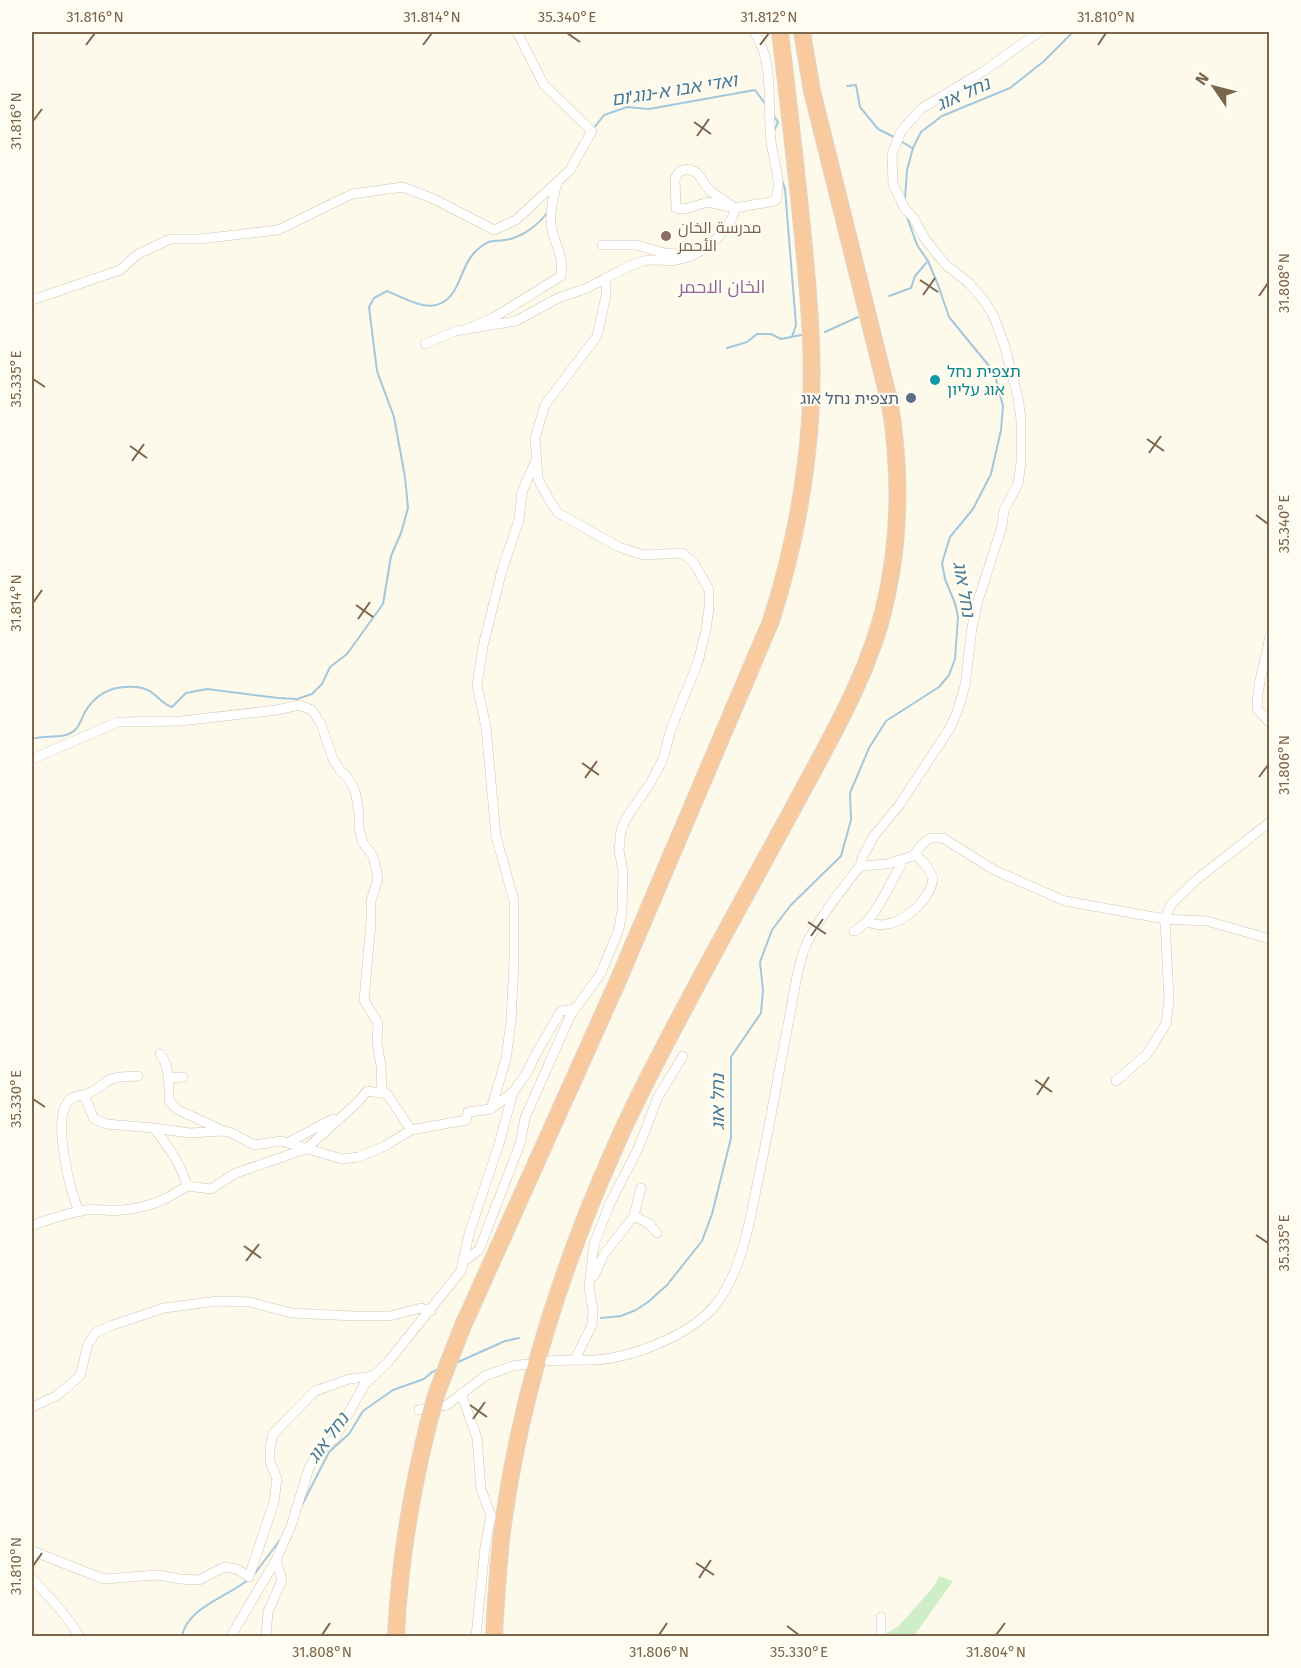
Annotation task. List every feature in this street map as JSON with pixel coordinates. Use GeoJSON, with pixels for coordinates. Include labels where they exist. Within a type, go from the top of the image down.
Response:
{"type":"FeatureCollection","features":[{"type":"Feature","properties":{"kind":"highway"},"geometry":{"type":"LineString","coordinates":[[396,1636],[404,1550],[417,1468],[437,1392],[462,1328],[617,983],[771,621],[785,578],[804,480],[812,377],[802,220],[780,32]]}},
{"type":"Feature","properties":{"kind":"highway"},"geometry":{"type":"LineString","coordinates":[[494,1636],[496,1581],[510,1483],[537,1367],[575,1245],[616,1145],[646,1081],[833,735],[857,685],[879,625],[892,569],[898,486],[895,436],[865,301],[812,91],[802,32]]}},
{"type":"Feature","properties":{"kind":"street"},"geometry":{"type":"LineString","coordinates":[[32,300],[120,270],[138,254],[170,238],[200,239],[278,230],[352,194],[403,187],[434,199],[494,230],[516,220],[570,170],[592,131],[544,85],[517,32]]}},
{"type":"Feature","properties":{"kind":"street"},"geometry":{"type":"LineString","coordinates":[[735,208],[710,191],[697,173],[689,169],[680,171],[675,178],[676,208],[685,209],[708,202],[735,208],[775,201],[779,192],[771,141],[770,83],[760,40],[754,32]]}},
{"type":"Feature","properties":{"kind":"street"},"geometry":{"type":"LineString","coordinates":[[549,1361],[596,1360],[641,1351],[688,1327],[707,1314],[721,1296],[737,1264],[750,1222],[803,951],[842,888],[860,866],[862,856],[874,836],[900,804],[950,728],[957,712],[965,686],[976,608],[1002,526],[1004,510],[1018,484],[1022,428],[1018,398],[1005,347],[994,316],[969,283],[946,265],[905,209],[893,184],[892,154],[902,130],[922,108],[984,71],[1039,32]]}},
{"type":"Feature","properties":{"kind":"street"},"geometry":{"type":"LineString","coordinates":[[467,329],[493,318],[561,276],[563,261],[551,227],[552,200],[557,182]]}},
{"type":"Feature","properties":{"kind":"street"},"geometry":{"type":"LineString","coordinates":[[425,344],[456,331],[516,321],[558,298],[587,288],[645,260],[678,261],[692,255],[720,237],[733,219],[735,208]]}},
{"type":"Feature","properties":{"kind":"street"},"geometry":{"type":"LineString","coordinates":[[602,244],[636,245],[665,253],[692,255]]}},
{"type":"Feature","properties":{"kind":"street"},"geometry":{"type":"LineString","coordinates":[[463,1262],[479,1250],[520,1144],[525,1118],[575,1009],[600,975],[619,929],[623,872],[619,850],[621,830],[663,759],[671,729],[698,662],[709,608],[709,590],[694,563],[682,553],[644,555],[628,552],[558,513],[538,479],[535,438],[545,405],[597,336],[606,296],[606,278]]}},
{"type":"Feature","properties":{"kind":"street"},"geometry":{"type":"LineString","coordinates":[[491,1109],[506,1059],[512,1021],[514,901],[496,836],[486,727],[477,685],[483,646],[502,570],[519,520],[522,492],[536,460]]}},
{"type":"Feature","properties":{"kind":"street"},"geometry":{"type":"LineString","coordinates":[[1269,635],[1257,694],[1257,709],[1269,723]]}},
{"type":"Feature","properties":{"kind":"street"},"geometry":{"type":"LineString","coordinates":[[32,759],[118,722],[181,721],[277,710],[299,705],[312,710],[321,724],[333,759],[348,777],[355,791],[359,828],[363,843],[372,856],[378,878],[371,901],[364,1000],[378,1023],[377,1043],[382,1093]]}},
{"type":"Feature","properties":{"kind":"street"},"geometry":{"type":"LineString","coordinates":[[1116,1082],[1148,1054],[1166,1024],[1169,1000],[1165,919],[1171,904],[1181,893],[1269,822]]}},
{"type":"Feature","properties":{"kind":"street"},"geometry":{"type":"LineString","coordinates":[[860,866],[887,864],[913,856],[923,843],[931,838],[943,838],[994,870],[1065,901],[1165,919],[1207,921],[1269,939]]}},
{"type":"Feature","properties":{"kind":"street"},"geometry":{"type":"LineString","coordinates":[[867,921],[882,925],[902,918],[929,895],[933,878],[926,865],[915,854]]}},
{"type":"Feature","properties":{"kind":"street"},"geometry":{"type":"LineString","coordinates":[[854,931],[867,921],[880,903],[901,860]]}},
{"type":"Feature","properties":{"kind":"street"},"geometry":{"type":"LineString","coordinates":[[160,1054],[165,1059],[169,1078],[169,1101],[178,1110],[254,1145],[281,1141],[342,1159],[359,1157],[411,1131],[466,1120],[468,1112],[491,1109],[513,1092],[526,1074],[561,1011],[575,1009]]}},
{"type":"Feature","properties":{"kind":"street"},"geometry":{"type":"LineString","coordinates":[[575,1359],[592,1325],[590,1286],[594,1244],[611,1201],[638,1149],[658,1097],[683,1056]]}},
{"type":"Feature","properties":{"kind":"street"},"geometry":{"type":"LineString","coordinates":[[79,1212],[72,1194],[61,1124],[62,1113],[68,1101],[92,1092],[116,1077],[138,1076]]}},
{"type":"Feature","properties":{"kind":"street"},"geometry":{"type":"LineString","coordinates":[[169,1078],[183,1077]]}},
{"type":"Feature","properties":{"kind":"street"},"geometry":{"type":"LineString","coordinates":[[32,1226],[39,1221],[85,1210],[122,1210],[144,1206],[165,1200],[186,1186],[211,1189],[236,1173],[306,1149],[358,1102],[366,1091],[387,1094],[411,1131]]}},
{"type":"Feature","properties":{"kind":"street"},"geometry":{"type":"LineString","coordinates":[[231,1636],[276,1560],[291,1526],[309,1468],[319,1451],[334,1438],[364,1385],[388,1362],[461,1271],[469,1234],[500,1141],[513,1092]]}},
{"type":"Feature","properties":{"kind":"street"},"geometry":{"type":"LineString","coordinates":[[84,1095],[94,1119],[106,1124],[190,1132],[224,1131]]}},
{"type":"Feature","properties":{"kind":"street"},"geometry":{"type":"LineString","coordinates":[[287,1143],[344,1114]]}},
{"type":"Feature","properties":{"kind":"street"},"geometry":{"type":"LineString","coordinates":[[154,1128],[183,1170],[186,1186]]}},
{"type":"Feature","properties":{"kind":"street"},"geometry":{"type":"LineString","coordinates":[[590,1286],[604,1254],[634,1216],[641,1188]]}},
{"type":"Feature","properties":{"kind":"street"},"geometry":{"type":"LineString","coordinates":[[634,1216],[648,1223],[657,1233]]}},
{"type":"Feature","properties":{"kind":"street"},"geometry":{"type":"LineString","coordinates":[[32,1407],[56,1396],[80,1376],[88,1344],[96,1332],[164,1308],[218,1301],[250,1302],[291,1313],[354,1316],[390,1316],[421,1308],[431,1311]]}},
{"type":"Feature","properties":{"kind":"street"},"geometry":{"type":"LineString","coordinates":[[419,1410],[447,1405],[485,1376],[512,1366],[528,1364]]}},
{"type":"Feature","properties":{"kind":"street"},"geometry":{"type":"LineString","coordinates":[[32,1551],[104,1579],[157,1575],[180,1580],[199,1580],[224,1567],[237,1569],[249,1577],[274,1502],[277,1479],[270,1462],[273,1434],[315,1391],[349,1379],[374,1376]]}},
{"type":"Feature","properties":{"kind":"street"},"geometry":{"type":"LineString","coordinates":[[461,1393],[477,1438],[481,1489],[491,1516],[485,1547],[476,1636]]}},
{"type":"Feature","properties":{"kind":"street"},"geometry":{"type":"LineString","coordinates":[[266,1636],[268,1612],[282,1580],[276,1560]]}},
{"type":"Feature","properties":{"kind":"street"},"geometry":{"type":"LineString","coordinates":[[32,1579],[79,1636]]}},
{"type":"Feature","properties":{"kind":"street"},"geometry":{"type":"LineString","coordinates":[[881,1617],[881,1636]]}},
{"type":"Feature","properties":{"kind":"green space"},"geometry":{"type":"Polygon","coordinates":[[[939,1576],[953,1581],[914,1636],[885,1636],[898,1627],[935,1585],[939,1576]]]}},
{"type":"Feature","properties":{"kind":"waterway","name":"נחל אוג"},"geometry":{"type":"LineString","coordinates":[[905,200],[907,170],[913,148],[921,132],[942,116],[1010,88],[1043,62],[1073,32]]}},
{"type":"Feature","properties":{"kind":"waterway","name":"ואדי אבו א-נוג'ום"},"geometry":{"type":"LineString","coordinates":[[847,86],[856,85],[860,107],[878,129],[894,137]]}},
{"type":"Feature","properties":{"kind":"waterway","name":"ואדי אבו א-נוג'ום"},"geometry":{"type":"LineString","coordinates":[[594,128],[604,115],[627,107],[649,109],[755,90],[766,105]]}},
{"type":"Feature","properties":{"kind":"waterway","name":"ואדי אבו א-נוג'ום"},"geometry":{"type":"LineString","coordinates":[[773,115],[778,122],[774,131]]}},
{"type":"Feature","properties":{"kind":"waterway","name":"ואדי אבו א-נוג'ום"},"geometry":{"type":"LineString","coordinates":[[899,140],[912,148]]}},
{"type":"Feature","properties":{"kind":"waterway"},"geometry":{"type":"LineString","coordinates":[[782,180],[785,189],[796,325],[792,337]]}},
{"type":"Feature","properties":{"kind":"waterway"},"geometry":{"type":"LineString","coordinates":[[32,739],[71,733],[77,727],[89,705],[100,695],[120,687],[143,688],[172,707],[186,693],[207,689],[297,699],[312,694],[322,684],[330,667],[347,654],[383,604],[391,556],[408,508],[394,417],[377,371],[369,307],[374,298],[387,291],[424,305],[430,306],[444,302],[455,289],[470,257],[480,247],[489,242],[511,239],[523,234],[534,227],[547,213]]}},
{"type":"Feature","properties":{"kind":"waterway","name":"נחל אוג"},"geometry":{"type":"LineString","coordinates":[[601,1318],[621,1316],[648,1302],[667,1285],[702,1241],[712,1214],[731,1138],[731,1057],[761,1013],[763,991],[760,962],[772,930],[790,906],[841,856],[851,820],[850,793],[869,748],[886,721],[939,687],[949,675],[955,659],[958,617],[942,563],[950,537],[973,509],[991,474],[1001,430],[1003,406],[994,372],[949,317],[928,261],[917,245],[907,217]]}},
{"type":"Feature","properties":{"kind":"waterway"},"geometry":{"type":"LineString","coordinates":[[889,296],[911,288],[915,276],[927,262]]}},
{"type":"Feature","properties":{"kind":"waterway"},"geometry":{"type":"LineString","coordinates":[[825,332],[858,317]]}},
{"type":"Feature","properties":{"kind":"waterway"},"geometry":{"type":"LineString","coordinates":[[727,348],[747,342],[757,334],[771,334],[781,339],[801,335]]}},
{"type":"Feature","properties":{"kind":"waterway","name":"נחל אוג"},"geometry":{"type":"LineString","coordinates":[[456,1363],[505,1341],[519,1338]]}},
{"type":"Feature","properties":{"kind":"waterway","name":"נחל אוג"},"geometry":{"type":"LineString","coordinates":[[302,1505],[329,1452],[349,1434],[363,1411],[393,1390],[424,1379],[440,1369]]}},
{"type":"Feature","properties":{"kind":"waterway","name":"נחל אוג"},"geometry":{"type":"LineString","coordinates":[[253,1576],[280,1540]]}},
{"type":"Feature","properties":{"kind":"waterway","name":"נחל אוג"},"geometry":{"type":"LineString","coordinates":[[182,1636],[185,1626],[200,1610],[248,1580]]}},
{"type":"Feature","properties":{"kind":"place","name":"مدرسة الخان الأحمر"},"geometry":{"type":"Point","coordinates":[666,236]}},
{"type":"Feature","properties":{"kind":"place","name":"תצפית נחל אוג עליון"},"geometry":{"type":"Point","coordinates":[935,380]}},
{"type":"Feature","properties":{"kind":"place","name":"תצפית נחל אוג"},"geometry":{"type":"Point","coordinates":[911,398]}},
{"type":"Feature","properties":{"kind":"district","name":"الخان الاحمر"},"geometry":{"type":"Point","coordinates":[722,287]}}]}
